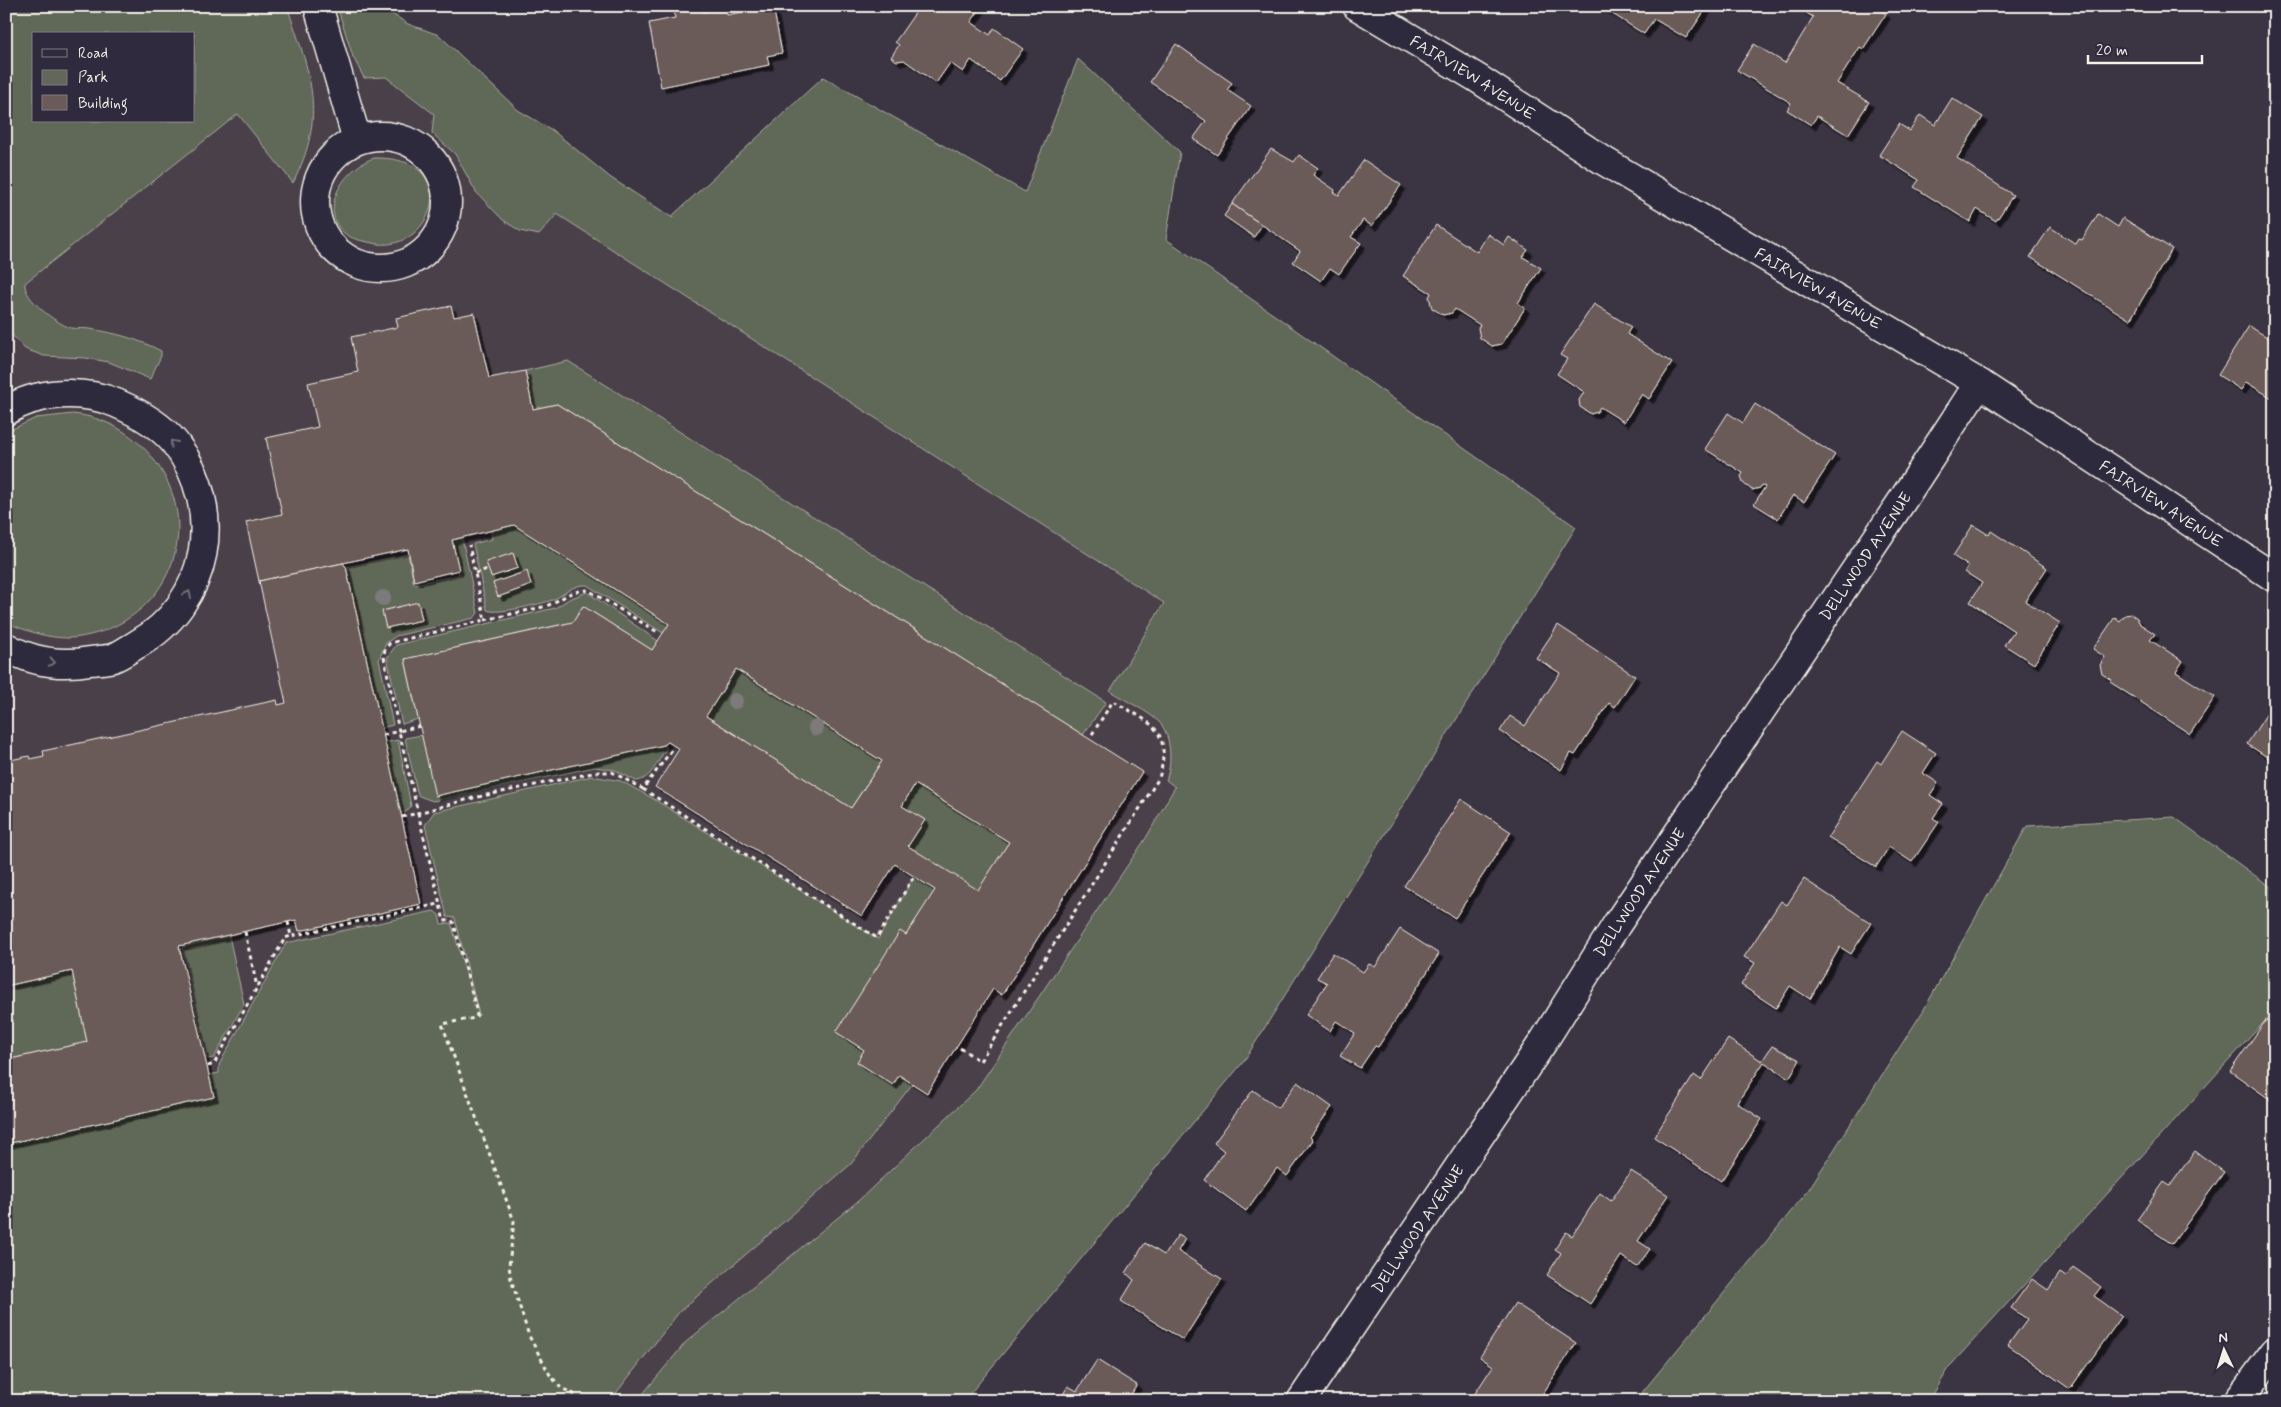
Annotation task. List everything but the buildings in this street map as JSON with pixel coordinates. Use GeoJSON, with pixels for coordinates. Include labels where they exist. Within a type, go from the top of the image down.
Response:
{"type":"FeatureCollection","features":[{"type":"Feature","properties":{"kind":"street"},"geometry":{"type":"LineString","coordinates":[[318,6],[357,140]]}},
{"type":"Feature","properties":{"kind":"street","name":"FAIRVIEW AVENUE"},"geometry":{"type":"LineString","coordinates":[[1357,6],[1476,78],[1604,161],[1979,383],[2275,578]]}},
{"type":"Feature","properties":{"kind":"street"},"geometry":{"type":"LineString","coordinates":[[379,136],[401,138],[421,148],[436,164],[446,184],[448,206],[444,227],[432,246],[415,260],[395,268],[380,268],[352,262],[334,249],[321,232],[315,203],[316,189],[324,168],[338,151],[357,140],[379,136]]}},
{"type":"Feature","properties":{"kind":"street","name":"DELLWOOD AVENUE"},"geometry":{"type":"LineString","coordinates":[[1301,1401],[1543,1042],[1617,924],[1902,501],[1979,383]]}},
{"type":"Feature","properties":{"kind":"street"},"geometry":{"type":"LineString","coordinates":[[6,647],[22,656],[68,665],[113,658],[154,635],[184,603],[202,564],[206,521],[196,479],[179,450],[174,442],[141,414],[102,397],[93,396],[58,394],[10,403]]}},
{"type":"Feature","properties":{"kind":"street"},"geometry":{"type":"LineString","coordinates":[[2238,1401],[2275,1351]]}},
{"type":"Feature","properties":{"kind":"path"},"geometry":{"type":"LineString","coordinates":[[469,545],[485,620]]}},
{"type":"Feature","properties":{"kind":"path"},"geometry":{"type":"LineString","coordinates":[[475,573],[488,569]]}},
{"type":"Feature","properties":{"kind":"path"},"geometry":{"type":"LineString","coordinates":[[579,1401],[574,1394],[561,1388],[542,1362],[530,1336],[510,1279],[509,1266],[514,1221],[442,1024],[475,1018],[477,1015],[454,924],[452,920],[444,921],[439,904],[385,667],[385,650],[390,643],[398,640],[547,606],[573,592],[588,590],[659,633]]}},
{"type":"Feature","properties":{"kind":"path"},"geometry":{"type":"LineString","coordinates":[[960,1048],[980,1061],[1159,778],[1163,764],[1163,747],[1156,728],[1113,701],[1091,736]]}},
{"type":"Feature","properties":{"kind":"path"},"geometry":{"type":"LineString","coordinates":[[383,735],[420,726]]}},
{"type":"Feature","properties":{"kind":"path"},"geometry":{"type":"LineString","coordinates":[[643,789],[674,747]]}},
{"type":"Feature","properties":{"kind":"path"},"geometry":{"type":"LineString","coordinates":[[402,817],[473,798],[597,772],[612,772],[643,789],[876,938],[913,878]]}},
{"type":"Feature","properties":{"kind":"path"},"geometry":{"type":"LineString","coordinates":[[208,1066],[214,1064],[285,938],[439,904]]}},
{"type":"Feature","properties":{"kind":"path"},"geometry":{"type":"LineString","coordinates":[[288,922],[291,936]]}},
{"type":"Feature","properties":{"kind":"path"},"geometry":{"type":"LineString","coordinates":[[244,932],[257,988]]}},
{"type":"Feature","properties":{"kind":"shaded area"},"geometry":{"type":"Polygon","coordinates":[[[6,6],[380,6],[408,24],[439,35],[518,110],[568,141],[608,175],[1082,489],[1238,679],[1146,838],[976,1090],[858,1201],[686,1342],[637,1401],[6,1401],[6,6]]]}},
{"type":"Feature","properties":{"kind":"green space"},"geometry":{"type":"Polygon","coordinates":[[[6,6],[287,6],[303,53],[312,94],[313,115],[304,158],[293,183],[238,114],[25,283],[29,296],[35,303],[65,326],[118,335],[144,343],[161,351],[161,356],[150,379],[109,362],[86,358],[44,356],[25,349],[6,328],[6,6]]]}},
{"type":"Feature","properties":{"kind":"green space"},"geometry":{"type":"Polygon","coordinates":[[[337,6],[380,6],[408,24],[439,35],[518,110],[552,130],[611,178],[673,218],[672,216],[823,77],[1025,192],[1078,59],[1180,152],[1166,239],[1576,527],[1244,1061],[964,1401],[637,1401],[686,1342],[858,1201],[976,1090],[1146,838],[1175,787],[1166,780],[1170,759],[1169,743],[1164,729],[1156,719],[1110,691],[1164,603],[557,214],[539,235],[520,231],[503,220],[476,192],[455,154],[432,133],[434,114],[386,77],[364,78],[353,57],[337,6]]]}},
{"type":"Feature","properties":{"kind":"green space"},"geometry":{"type":"Polygon","coordinates":[[[374,158],[404,162],[422,173],[431,189],[431,206],[423,223],[409,237],[391,244],[368,242],[350,237],[341,230],[335,220],[333,209],[339,187],[355,169],[364,162],[374,158]]]}},
{"type":"Feature","properties":{"kind":"green space"},"geometry":{"type":"Polygon","coordinates":[[[568,361],[1106,702],[1083,735],[557,404],[533,409],[525,371],[568,361]]]}},
{"type":"Feature","properties":{"kind":"green space"},"geometry":{"type":"Polygon","coordinates":[[[73,414],[95,418],[116,427],[135,440],[151,456],[168,483],[177,512],[177,540],[170,567],[156,592],[136,613],[111,628],[80,637],[61,638],[32,632],[6,622],[6,432],[36,418],[73,414]]]}},
{"type":"Feature","properties":{"kind":"green space"},"geometry":{"type":"Polygon","coordinates":[[[514,525],[669,624],[663,633],[587,585],[577,586],[557,598],[538,604],[509,610],[487,610],[473,544],[492,539],[491,530],[514,525]]]}},
{"type":"Feature","properties":{"kind":"green space"},"geometry":{"type":"Polygon","coordinates":[[[462,538],[478,613],[474,618],[396,636],[386,643],[379,659],[393,725],[381,728],[346,567],[408,554],[414,584],[459,575],[452,540],[462,538]]]}},
{"type":"Feature","properties":{"kind":"green space"},"geometry":{"type":"Polygon","coordinates":[[[587,592],[658,641],[652,650],[583,606],[573,622],[405,659],[418,719],[402,724],[387,658],[396,645],[555,608],[569,599],[587,592]]]}},
{"type":"Feature","properties":{"kind":"green space"},"geometry":{"type":"Polygon","coordinates":[[[736,669],[882,761],[851,808],[706,716],[736,669]]]}},
{"type":"Feature","properties":{"kind":"green space"},"geometry":{"type":"Polygon","coordinates":[[[422,735],[664,745],[667,748],[654,768],[642,780],[636,781],[615,770],[595,767],[433,801],[419,796],[405,738],[422,735]]]}},
{"type":"Feature","properties":{"kind":"green space"},"geometry":{"type":"Polygon","coordinates":[[[398,740],[411,806],[406,812],[400,813],[384,743],[398,740]]]}},
{"type":"Feature","properties":{"kind":"green space"},"geometry":{"type":"Polygon","coordinates":[[[592,776],[621,781],[652,798],[878,939],[925,857],[908,846],[925,820],[902,806],[915,784],[1009,842],[980,888],[1035,924],[851,1164],[680,1311],[610,1401],[6,1401],[6,1144],[213,1097],[208,1075],[219,1073],[219,1065],[286,943],[434,911],[439,915],[441,924],[451,923],[479,1015],[455,918],[447,917],[425,825],[434,812],[592,776]]]}},
{"type":"Feature","properties":{"kind":"green space"},"geometry":{"type":"Polygon","coordinates":[[[2174,817],[2275,890],[2275,1010],[1951,1365],[1929,1401],[1635,1401],[1807,1192],[1923,1011],[2027,826],[2174,817]]]}},
{"type":"Feature","properties":{"kind":"green space"},"geometry":{"type":"Polygon","coordinates":[[[229,936],[244,1004],[214,1058],[207,1059],[182,947],[229,936]]]}},
{"type":"Feature","properties":{"kind":"green space"},"geometry":{"type":"Polygon","coordinates":[[[72,971],[87,1042],[6,1060],[6,986],[72,971]]]}}]}
